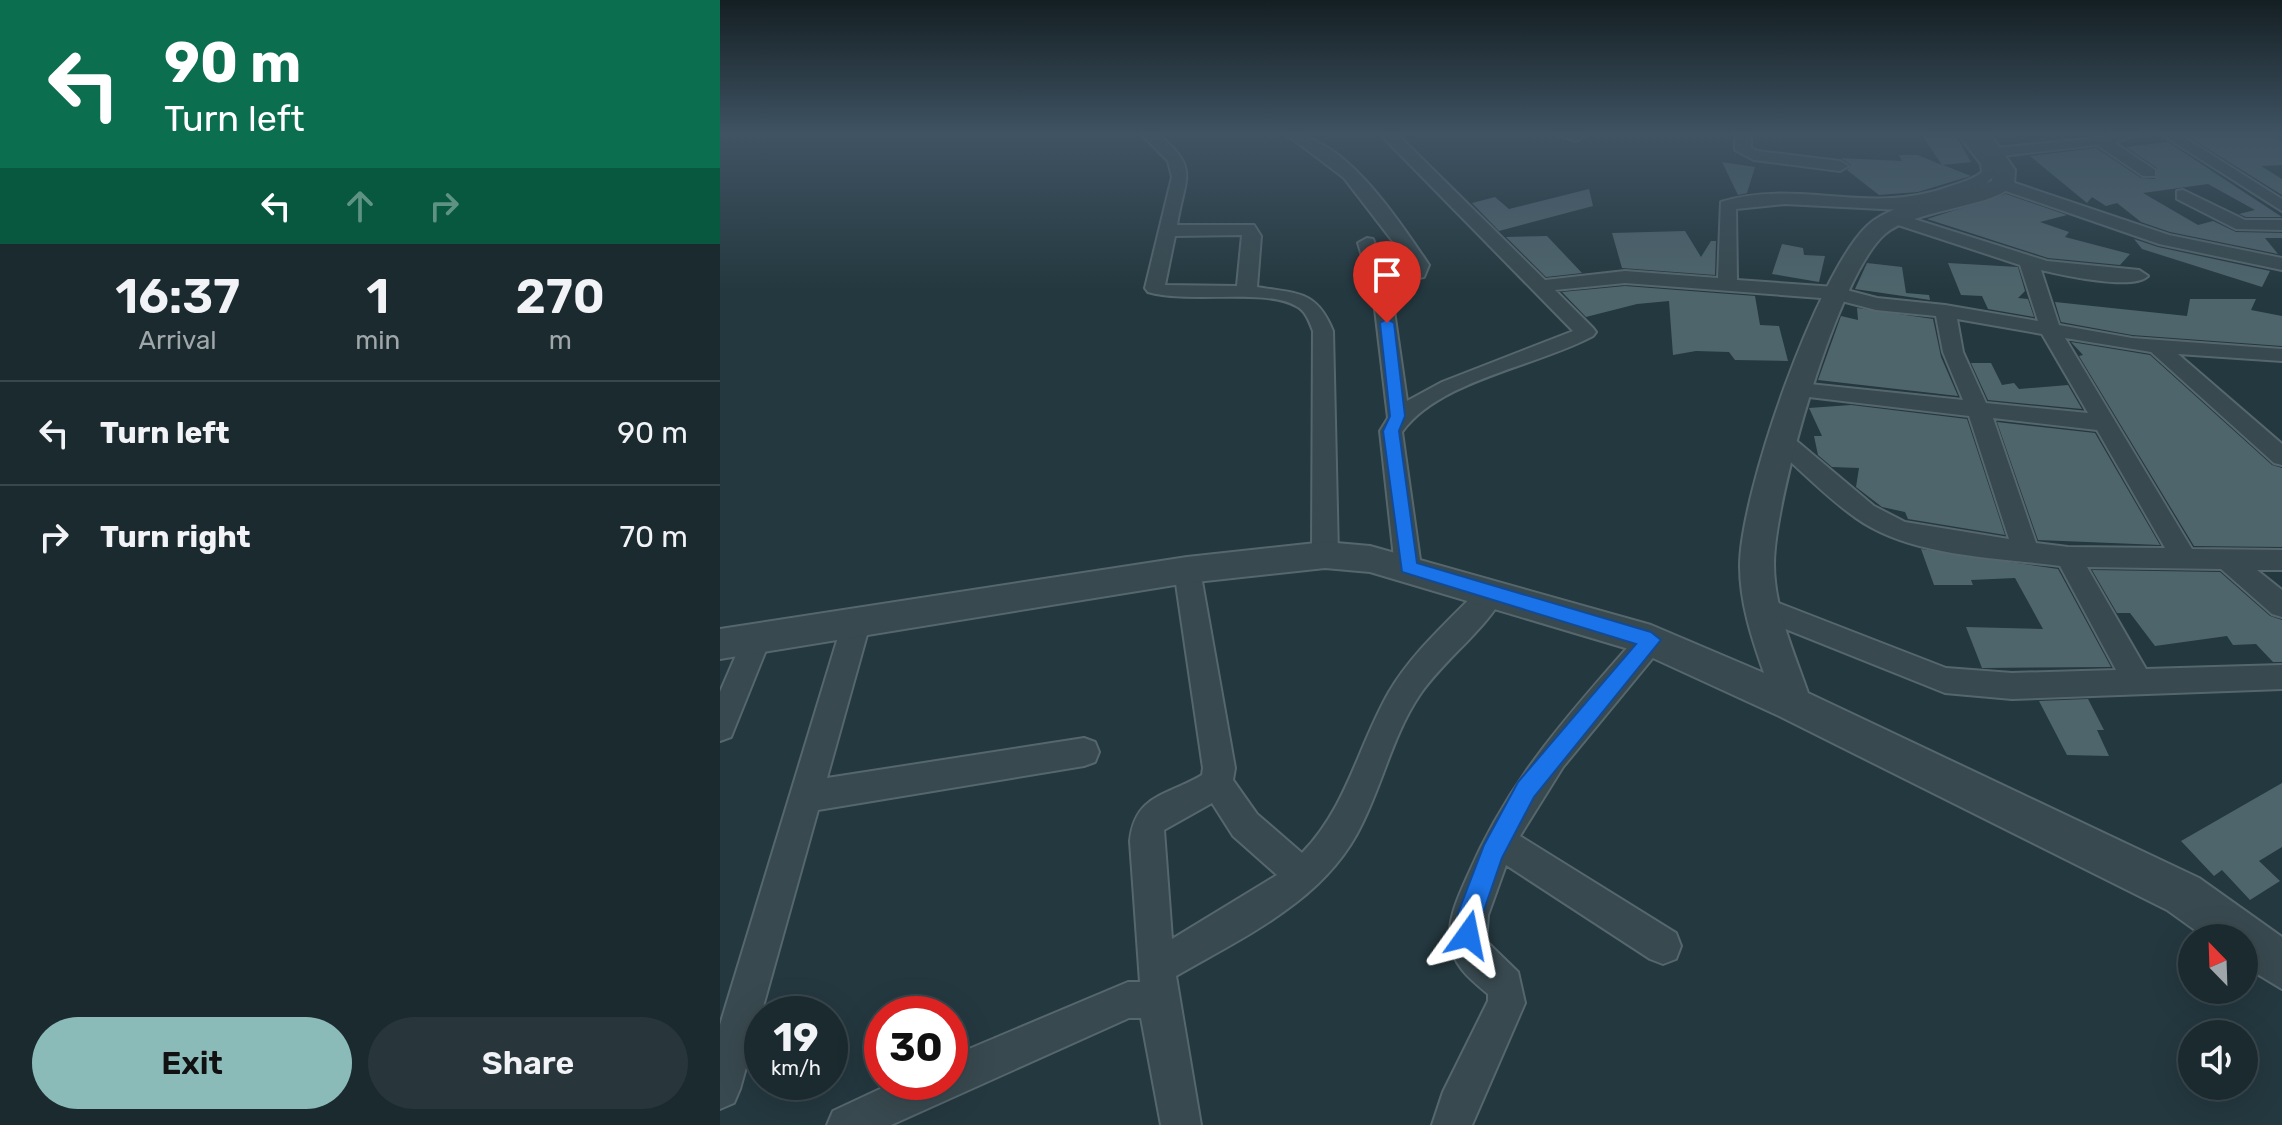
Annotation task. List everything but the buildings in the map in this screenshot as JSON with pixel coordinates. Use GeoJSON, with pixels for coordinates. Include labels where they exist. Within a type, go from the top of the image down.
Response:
{"type":"FeatureCollection","features":[{"type":"Feature","properties":{"kind":"street"},"geometry":{"type":"LineString","coordinates":[[1180,186],[1155,288],[1173,293],[1249,291],[1296,297],[1310,305],[1323,331],[1325,555]]}},
{"type":"Feature","properties":{"kind":"street"},"geometry":{"type":"LineString","coordinates":[[1360,186],[1372,198],[1420,265],[1417,273],[1380,279]]}},
{"type":"Feature","properties":{"kind":"street"},"geometry":{"type":"LineString","coordinates":[[1398,416],[1438,393],[1586,332],[1441,186]]}},
{"type":"Feature","properties":{"kind":"street"},"geometry":{"type":"LineString","coordinates":[[1728,284],[1727,206],[1741,201],[1813,200],[1889,206],[1935,198],[1967,186]]}},
{"type":"Feature","properties":{"kind":"street"},"geometry":{"type":"LineString","coordinates":[[1793,704],[1763,608],[1757,561],[1784,443],[1835,293],[1857,250],[1876,230],[1898,219],[1996,186]]}},
{"type":"Feature","properties":{"kind":"street"},"geometry":{"type":"LineString","coordinates":[[2010,186],[2165,240],[2282,264]]}},
{"type":"Feature","properties":{"kind":"street"},"geometry":{"type":"LineString","coordinates":[[2254,186],[2282,206]]}},
{"type":"Feature","properties":{"kind":"street"},"geometry":{"type":"LineString","coordinates":[[2183,195],[2242,225],[2282,225]]}},
{"type":"Feature","properties":{"kind":"street"},"geometry":{"type":"LineString","coordinates":[[1898,219],[2029,263],[2094,276],[2139,276]]}},
{"type":"Feature","properties":{"kind":"street"},"geometry":{"type":"LineString","coordinates":[[1168,228],[1185,233],[1248,229],[1252,236],[1246,283],[1249,291]]}},
{"type":"Feature","properties":{"kind":"street"},"geometry":{"type":"LineString","coordinates":[[1367,243],[1380,279],[1398,416],[1391,431],[1408,567]]}},
{"type":"Feature","properties":{"kind":"street"},"geometry":{"type":"LineString","coordinates":[[2029,263],[2051,332],[2186,561]]}},
{"type":"Feature","properties":{"kind":"street"},"geometry":{"type":"LineString","coordinates":[[1541,286],[1625,277],[1835,293],[1876,304],[1945,311],[2051,332],[2157,346],[2282,355]]}},
{"type":"Feature","properties":{"kind":"street"},"geometry":{"type":"LineString","coordinates":[[1945,311],[1953,352],[1979,411],[2026,552]]}},
{"type":"Feature","properties":{"kind":"street"},"geometry":{"type":"LineString","coordinates":[[2157,346],[2282,457]]}},
{"type":"Feature","properties":{"kind":"street"},"geometry":{"type":"LineString","coordinates":[[1800,390],[2106,423]]}},
{"type":"Feature","properties":{"kind":"street"},"geometry":{"type":"LineString","coordinates":[[1784,443],[1865,512],[1899,530],[2068,557],[2278,563]]}},
{"type":"Feature","properties":{"kind":"street"},"geometry":{"type":"LineString","coordinates":[[720,727],[738,642],[1187,570],[1325,555],[1408,567],[1651,640],[1793,704],[2183,894],[2282,965]]}},
{"type":"Feature","properties":{"kind":"street"},"geometry":{"type":"LineString","coordinates":[[2068,557],[2138,682]]}},
{"type":"Feature","properties":{"kind":"street"},"geometry":{"type":"LineString","coordinates":[[2228,560],[2282,606]]}},
{"type":"Feature","properties":{"kind":"street"},"geometry":{"type":"LineString","coordinates":[[1187,570],[1219,768],[1217,783],[1245,825],[1303,876]]}},
{"type":"Feature","properties":{"kind":"street"},"geometry":{"type":"LineString","coordinates":[[1157,967],[1270,900],[1303,876],[1352,816],[1401,698],[1492,593]]}},
{"type":"Feature","properties":{"kind":"street"},"geometry":{"type":"LineString","coordinates":[[1763,608],[1945,680],[2012,686],[2282,677]]}},
{"type":"Feature","properties":{"kind":"street"},"geometry":{"type":"LineString","coordinates":[[720,1089],[856,624]]}},
{"type":"Feature","properties":{"kind":"street"},"geometry":{"type":"LineString","coordinates":[[1452,1125],[1457,1106],[1507,1003],[1505,985],[1473,956],[1468,935],[1471,913],[1498,841],[1539,772],[1651,640]]}},
{"type":"Feature","properties":{"kind":"street"},"geometry":{"type":"LineString","coordinates":[[805,797],[1084,752]]}},
{"type":"Feature","properties":{"kind":"street"},"geometry":{"type":"LineString","coordinates":[[1181,1125],[1161,1013],[1148,822],[1162,810],[1198,796],[1217,783]]}},
{"type":"Feature","properties":{"kind":"street"},"geometry":{"type":"LineString","coordinates":[[1498,841],[1663,946]]}},
{"type":"Feature","properties":{"kind":"street"},"geometry":{"type":"LineString","coordinates":[[968,1069],[1128,1000],[1150,1000],[1161,1013]]}},
{"type":"Feature","properties":{"kind":"street"},"geometry":{"type":"LineString","coordinates":[[849,1125],[901,1100]]}},
{"type":"Feature","properties":{"kind":"route"},"geometry":{"type":"LineString","coordinates":[[1387,323],[1398,416],[1391,431],[1408,567],[1651,640],[1526,790],[1492,853],[1471,913],[1468,935]]}}]}
